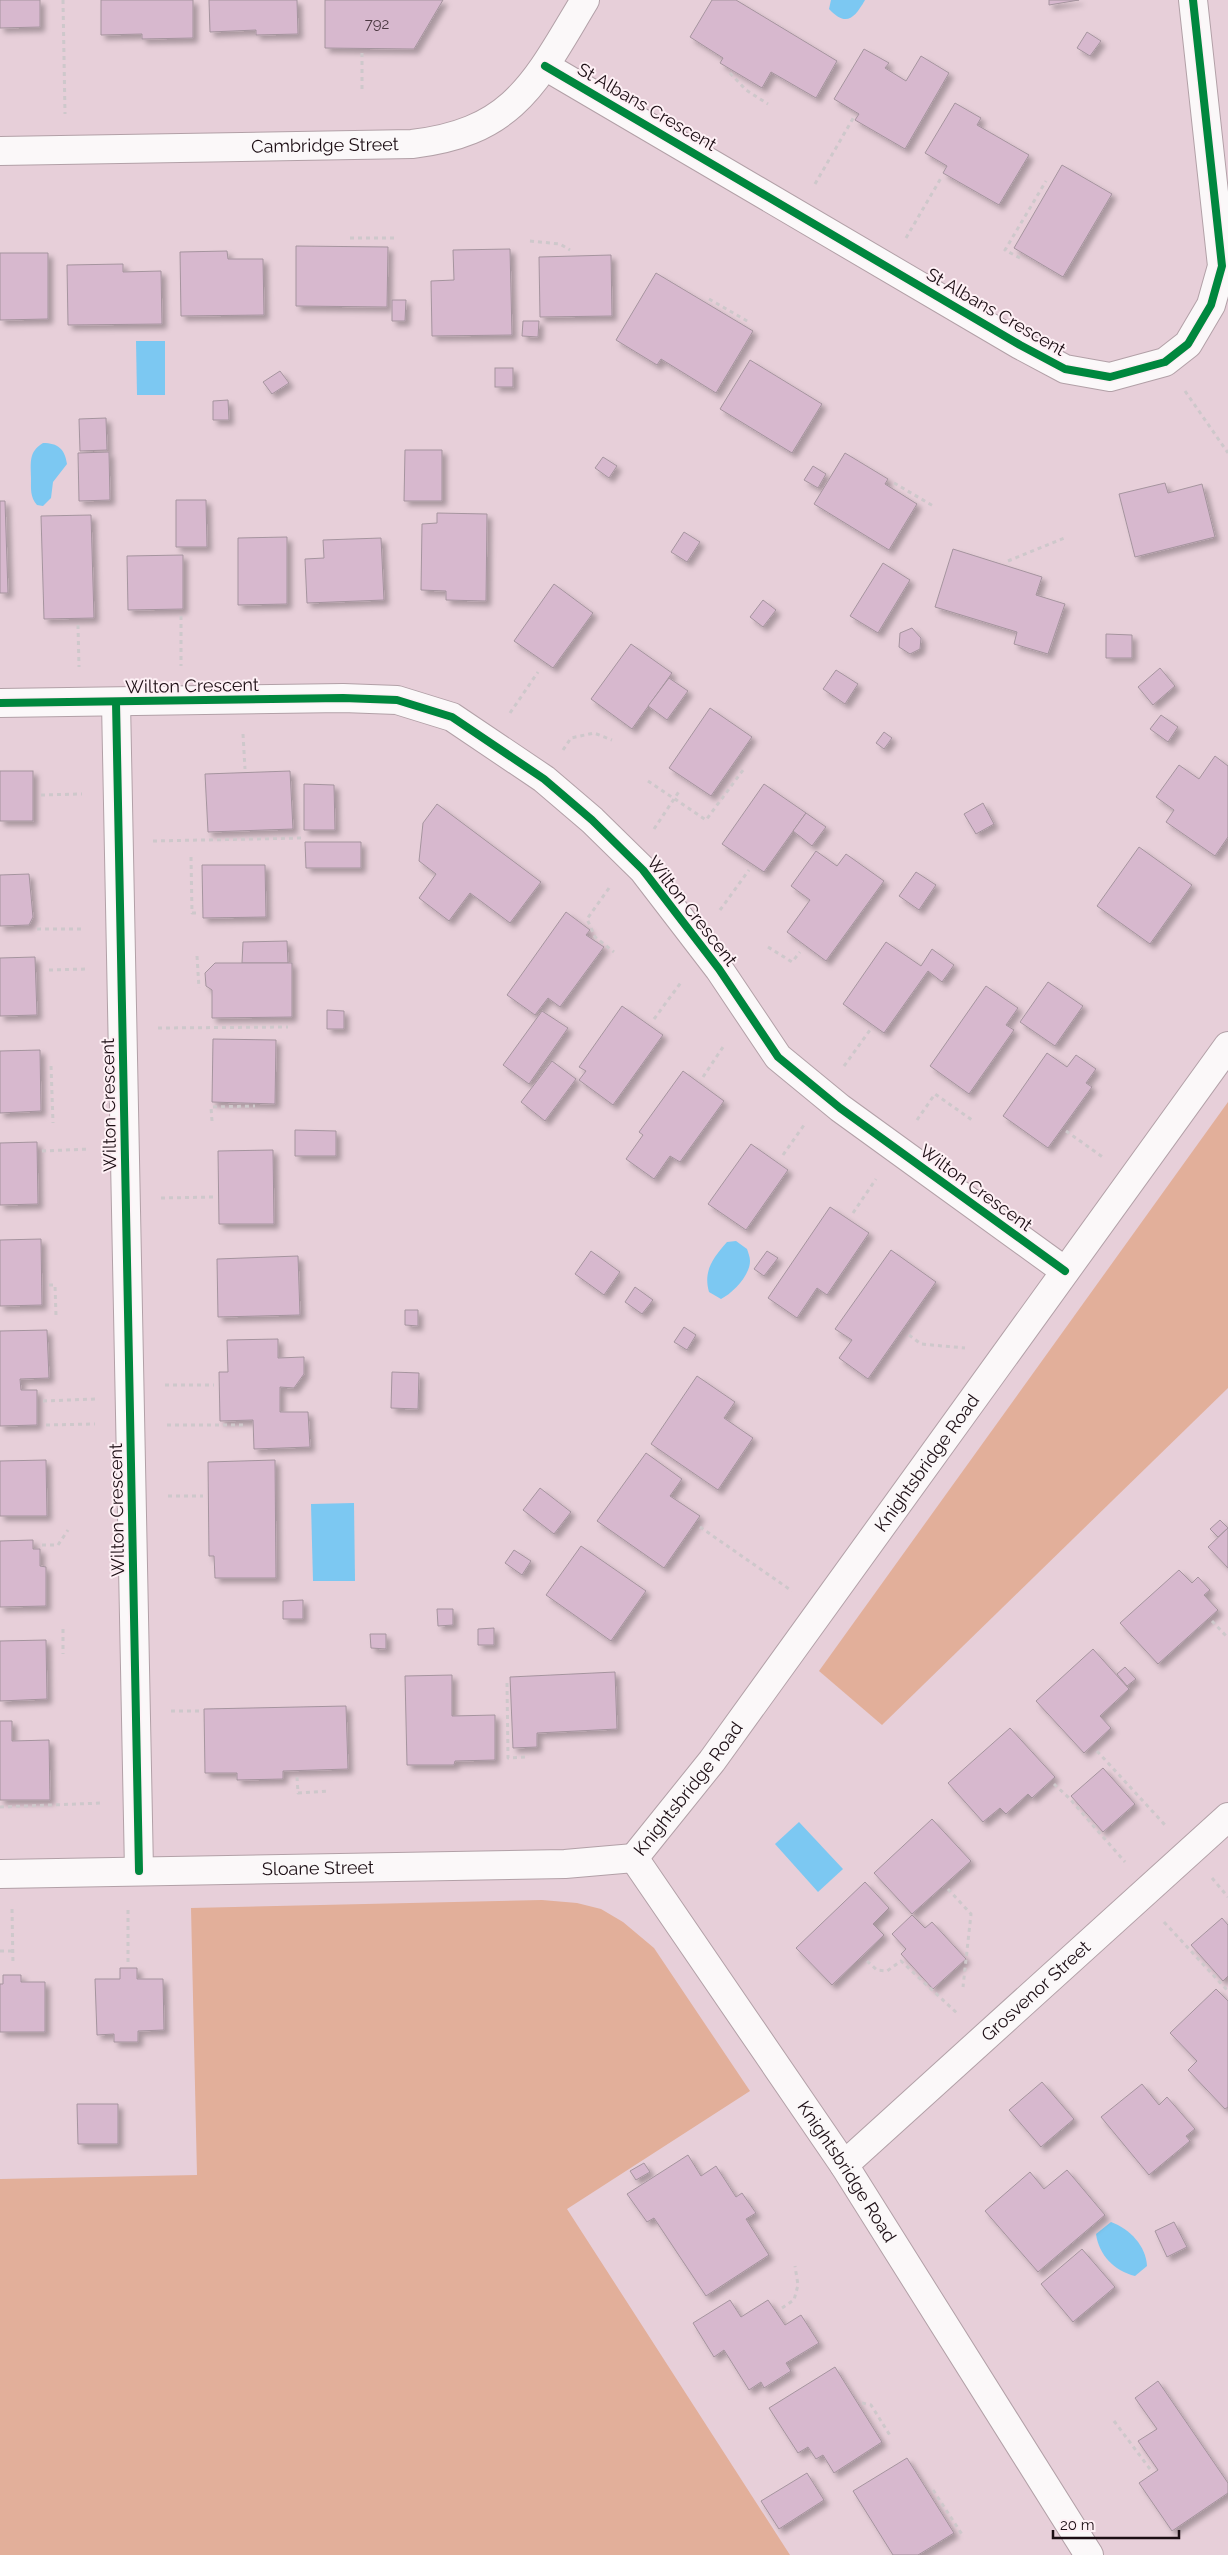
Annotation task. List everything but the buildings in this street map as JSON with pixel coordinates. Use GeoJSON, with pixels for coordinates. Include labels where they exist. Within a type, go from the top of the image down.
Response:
{"type":"FeatureCollection","features":[{"type":"Feature","properties":{"kind":"street","name":"Cambridge Street"},"geometry":{"type":"LineString","coordinates":[[0,151],[422,142],[457,135],[492,121],[521,97],[546,66],[585,0]]}},
{"type":"Feature","properties":{"kind":"street","name":"St Albans Crescent"},"geometry":{"type":"LineString","coordinates":[[546,66],[889,268],[1065,369],[1110,377],[1165,362],[1188,344],[1212,305],[1222,266],[1193,0]]}},
{"type":"Feature","properties":{"kind":"street","name":"Wilton Crescent"},"geometry":{"type":"LineString","coordinates":[[139,1871],[116,702],[397,700],[457,720],[544,779],[592,820],[643,870],[718,969],[778,1057],[840,1108],[1065,1271]]}},
{"type":"Feature","properties":{"kind":"street"},"geometry":{"type":"LineString","coordinates":[[0,703],[116,702]]}},
{"type":"Feature","properties":{"kind":"street","name":"Knightsbridge Road"},"geometry":{"type":"LineString","coordinates":[[1089,2555],[844,2165],[634,1858],[712,1762],[1228,1046]]}},
{"type":"Feature","properties":{"kind":"street","name":"Grosvenor Street"},"geometry":{"type":"LineString","coordinates":[[844,2165],[1228,1817]]}},
{"type":"Feature","properties":{"kind":"street","name":"Sloane Street"},"geometry":{"type":"LineString","coordinates":[[0,1874],[556,1864],[634,1858]]}},
{"type":"Feature","properties":{"kind":"path"},"geometry":{"type":"LineString","coordinates":[[63,0],[66,150]]}},
{"type":"Feature","properties":{"kind":"path"},"geometry":{"type":"LineString","coordinates":[[362,53],[362,89]]}},
{"type":"Feature","properties":{"kind":"path"},"geometry":{"type":"LineString","coordinates":[[730,73],[746,90],[768,104]]}},
{"type":"Feature","properties":{"kind":"path"},"geometry":{"type":"LineString","coordinates":[[798,213],[855,115]]}},
{"type":"Feature","properties":{"kind":"path"},"geometry":{"type":"LineString","coordinates":[[889,268],[941,178]]}},
{"type":"Feature","properties":{"kind":"path"},"geometry":{"type":"LineString","coordinates":[[1020,258],[1005,250],[1046,181]]}},
{"type":"Feature","properties":{"kind":"path"},"geometry":{"type":"LineString","coordinates":[[350,238],[398,238]]}},
{"type":"Feature","properties":{"kind":"path"},"geometry":{"type":"LineString","coordinates":[[530,241],[560,244],[570,250]]}},
{"type":"Feature","properties":{"kind":"path"},"geometry":{"type":"LineString","coordinates":[[709,299],[749,322]]}},
{"type":"Feature","properties":{"kind":"path"},"geometry":{"type":"LineString","coordinates":[[1165,362],[1228,453]]}},
{"type":"Feature","properties":{"kind":"path"},"geometry":{"type":"LineString","coordinates":[[894,483],[936,507]]}},
{"type":"Feature","properties":{"kind":"path"},"geometry":{"type":"LineString","coordinates":[[1008,561],[1067,537]]}},
{"type":"Feature","properties":{"kind":"path"},"geometry":{"type":"LineString","coordinates":[[181,616],[181,674]]}},
{"type":"Feature","properties":{"kind":"path"},"geometry":{"type":"LineString","coordinates":[[78,625],[79,676]]}},
{"type":"Feature","properties":{"kind":"path"},"geometry":{"type":"LineString","coordinates":[[508,716],[538,672]]}},
{"type":"Feature","properties":{"kind":"path"},"geometry":{"type":"LineString","coordinates":[[243,729],[245,769]]}},
{"type":"Feature","properties":{"kind":"path"},"geometry":{"type":"LineString","coordinates":[[559,755],[571,738],[594,733],[612,740]]}},
{"type":"Feature","properties":{"kind":"path"},"geometry":{"type":"LineString","coordinates":[[648,781],[706,820],[743,770]]}},
{"type":"Feature","properties":{"kind":"path"},"geometry":{"type":"LineString","coordinates":[[650,835],[680,790]]}},
{"type":"Feature","properties":{"kind":"path"},"geometry":{"type":"LineString","coordinates":[[41,795],[86,794]]}},
{"type":"Feature","properties":{"kind":"path"},"geometry":{"type":"LineString","coordinates":[[146,842],[303,838]]}},
{"type":"Feature","properties":{"kind":"path"},"geometry":{"type":"LineString","coordinates":[[191,857],[192,913],[200,913]]}},
{"type":"Feature","properties":{"kind":"path"},"geometry":{"type":"LineString","coordinates":[[715,918],[749,870]]}},
{"type":"Feature","properties":{"kind":"path"},"geometry":{"type":"LineString","coordinates":[[614,880],[587,919],[595,937],[614,952]]}},
{"type":"Feature","properties":{"kind":"path"},"geometry":{"type":"LineString","coordinates":[[37,929],[90,928]]}},
{"type":"Feature","properties":{"kind":"path"},"geometry":{"type":"LineString","coordinates":[[768,946],[792,962],[800,952]]}},
{"type":"Feature","properties":{"kind":"path"},"geometry":{"type":"LineString","coordinates":[[197,956],[199,988]]}},
{"type":"Feature","properties":{"kind":"path"},"geometry":{"type":"LineString","coordinates":[[49,970],[91,969]]}},
{"type":"Feature","properties":{"kind":"path"},"geometry":{"type":"LineString","coordinates":[[654,1018],[685,977]]}},
{"type":"Feature","properties":{"kind":"path"},"geometry":{"type":"LineString","coordinates":[[151,1028],[288,1027]]}},
{"type":"Feature","properties":{"kind":"path"},"geometry":{"type":"LineString","coordinates":[[842,1070],[870,1030]]}},
{"type":"Feature","properties":{"kind":"path"},"geometry":{"type":"LineString","coordinates":[[702,1076],[731,1036]]}},
{"type":"Feature","properties":{"kind":"path"},"geometry":{"type":"LineString","coordinates":[[51,1066],[53,1123]]}},
{"type":"Feature","properties":{"kind":"path"},"geometry":{"type":"LineString","coordinates":[[915,1123],[935,1094],[972,1120]]}},
{"type":"Feature","properties":{"kind":"path"},"geometry":{"type":"LineString","coordinates":[[212,1121],[211,1106],[254,1106]]}},
{"type":"Feature","properties":{"kind":"path"},"geometry":{"type":"LineString","coordinates":[[783,1155],[809,1118]]}},
{"type":"Feature","properties":{"kind":"path"},"geometry":{"type":"LineString","coordinates":[[1066,1130],[1104,1158]]}},
{"type":"Feature","properties":{"kind":"path"},"geometry":{"type":"LineString","coordinates":[[42,1151],[95,1149]]}},
{"type":"Feature","properties":{"kind":"path"},"geometry":{"type":"LineString","coordinates":[[853,1213],[877,1178]]}},
{"type":"Feature","properties":{"kind":"path"},"geometry":{"type":"LineString","coordinates":[[154,1198],[215,1197]]}},
{"type":"Feature","properties":{"kind":"path"},"geometry":{"type":"LineString","coordinates":[[49,1285],[56,1284],[56,1316]]}},
{"type":"Feature","properties":{"kind":"path"},"geometry":{"type":"LineString","coordinates":[[909,1335],[921,1344],[971,1348]]}},
{"type":"Feature","properties":{"kind":"path"},"geometry":{"type":"LineString","coordinates":[[158,1385],[214,1385]]}},
{"type":"Feature","properties":{"kind":"path"},"geometry":{"type":"LineString","coordinates":[[43,1401],[100,1399]]}},
{"type":"Feature","properties":{"kind":"path"},"geometry":{"type":"LineString","coordinates":[[46,1426],[100,1424]]}},
{"type":"Feature","properties":{"kind":"path"},"geometry":{"type":"LineString","coordinates":[[158,1425],[247,1425]]}},
{"type":"Feature","properties":{"kind":"path"},"geometry":{"type":"LineString","coordinates":[[160,1496],[203,1496]]}},
{"type":"Feature","properties":{"kind":"path"},"geometry":{"type":"LineString","coordinates":[[700,1527],[795,1592]]}},
{"type":"Feature","properties":{"kind":"path"},"geometry":{"type":"LineString","coordinates":[[42,1545],[58,1545],[68,1530]]}},
{"type":"Feature","properties":{"kind":"path"},"geometry":{"type":"LineString","coordinates":[[1212,1621],[1228,1638]]}},
{"type":"Feature","properties":{"kind":"path"},"geometry":{"type":"LineString","coordinates":[[63,1629],[63,1654]]}},
{"type":"Feature","properties":{"kind":"path"},"geometry":{"type":"LineString","coordinates":[[507,1683],[508,1758],[526,1758]]}},
{"type":"Feature","properties":{"kind":"path"},"geometry":{"type":"LineString","coordinates":[[164,1711],[200,1711]]}},
{"type":"Feature","properties":{"kind":"path"},"geometry":{"type":"LineString","coordinates":[[1097,1752],[1165,1825]]}},
{"type":"Feature","properties":{"kind":"path"},"geometry":{"type":"LineString","coordinates":[[297,1777],[298,1793],[329,1791]]}},
{"type":"Feature","properties":{"kind":"path"},"geometry":{"type":"LineString","coordinates":[[1054,1784],[1070,1799],[1125,1862]]}},
{"type":"Feature","properties":{"kind":"path"},"geometry":{"type":"LineString","coordinates":[[0,1807],[109,1803]]}},
{"type":"Feature","properties":{"kind":"path"},"geometry":{"type":"LineString","coordinates":[[1208,1874],[1228,1897]]}},
{"type":"Feature","properties":{"kind":"path"},"geometry":{"type":"LineString","coordinates":[[948,1889],[971,1914],[963,1987]]}},
{"type":"Feature","properties":{"kind":"path"},"geometry":{"type":"LineString","coordinates":[[128,1905],[128,1962]]}},
{"type":"Feature","properties":{"kind":"path"},"geometry":{"type":"LineString","coordinates":[[12,1906],[13,1966]]}},
{"type":"Feature","properties":{"kind":"path"},"geometry":{"type":"LineString","coordinates":[[1160,1918],[1228,1992]]}},
{"type":"Feature","properties":{"kind":"path"},"geometry":{"type":"LineString","coordinates":[[0,1951],[13,1951]]}},
{"type":"Feature","properties":{"kind":"path"},"geometry":{"type":"LineString","coordinates":[[867,1961],[877,1970],[888,1971],[901,1961],[958,2014]]}},
{"type":"Feature","properties":{"kind":"path"},"geometry":{"type":"LineString","coordinates":[[782,2308],[794,2300],[798,2285],[795,2266]]}},
{"type":"Feature","properties":{"kind":"path"},"geometry":{"type":"LineString","coordinates":[[862,2403],[870,2405],[892,2437]]}},
{"type":"Feature","properties":{"kind":"path"},"geometry":{"type":"LineString","coordinates":[[1114,2421],[1150,2469]]}},
{"type":"Feature","properties":{"kind":"path"},"geometry":{"type":"LineString","coordinates":[[933,2490],[963,2536]]}},
{"type":"Feature","properties":{"kind":"shaded area"},"geometry":{"type":"Polygon","coordinates":[[[1228,1102],[1228,1388],[882,1725],[819,1671],[1228,1102]]]}},
{"type":"Feature","properties":{"kind":"shaded area"},"geometry":{"type":"Polygon","coordinates":[[[542,1900],[577,1903],[601,1909],[623,1922],[654,1948],[750,2091],[567,2209],[790,2555],[0,2555],[0,2179],[197,2175],[191,1908],[542,1900]]]}},
{"type":"Feature","properties":{"kind":"water"},"geometry":{"type":"Polygon","coordinates":[[[831,0],[865,0],[853,16],[845,19],[835,15],[829,9],[831,0]]]}},
{"type":"Feature","properties":{"kind":"water"},"geometry":{"type":"Polygon","coordinates":[[[136,341],[165,341],[165,395],[137,395],[136,341]]]}},
{"type":"Feature","properties":{"kind":"water"},"geometry":{"type":"Polygon","coordinates":[[[43,443],[53,444],[60,448],[65,454],[67,464],[53,482],[51,498],[43,506],[37,505],[32,496],[31,458],[38,446],[43,443]]]}},
{"type":"Feature","properties":{"kind":"water"},"geometry":{"type":"Polygon","coordinates":[[[736,1241],[747,1249],[750,1259],[749,1266],[740,1283],[721,1299],[709,1292],[707,1284],[708,1271],[717,1254],[727,1242],[736,1241]]]}},
{"type":"Feature","properties":{"kind":"water"},"geometry":{"type":"Polygon","coordinates":[[[354,1503],[355,1581],[313,1581],[311,1504],[354,1503]]]}},
{"type":"Feature","properties":{"kind":"water"},"geometry":{"type":"Polygon","coordinates":[[[799,1822],[843,1869],[818,1892],[775,1844],[799,1822]]]}},
{"type":"Feature","properties":{"kind":"water"},"geometry":{"type":"Polygon","coordinates":[[[1111,2222],[1124,2229],[1136,2239],[1144,2252],[1147,2266],[1135,2276],[1127,2274],[1114,2266],[1100,2249],[1096,2234],[1111,2222]]]}},
{"type":"Feature","properties":{"kind":"cycle path"},"geometry":{"type":"LineString","coordinates":[[545,66],[1020,345],[1065,369],[1110,377],[1165,362],[1188,344],[1211,305],[1222,266],[1193,0]]}},
{"type":"Feature","properties":{"kind":"cycle path"},"geometry":{"type":"LineString","coordinates":[[0,703],[343,698],[397,700],[452,717],[544,779],[592,820],[643,870],[719,969],[778,1057],[840,1108],[1065,1271]]}},
{"type":"Feature","properties":{"kind":"cycle path"},"geometry":{"type":"LineString","coordinates":[[116,702],[139,1871]]}}]}
